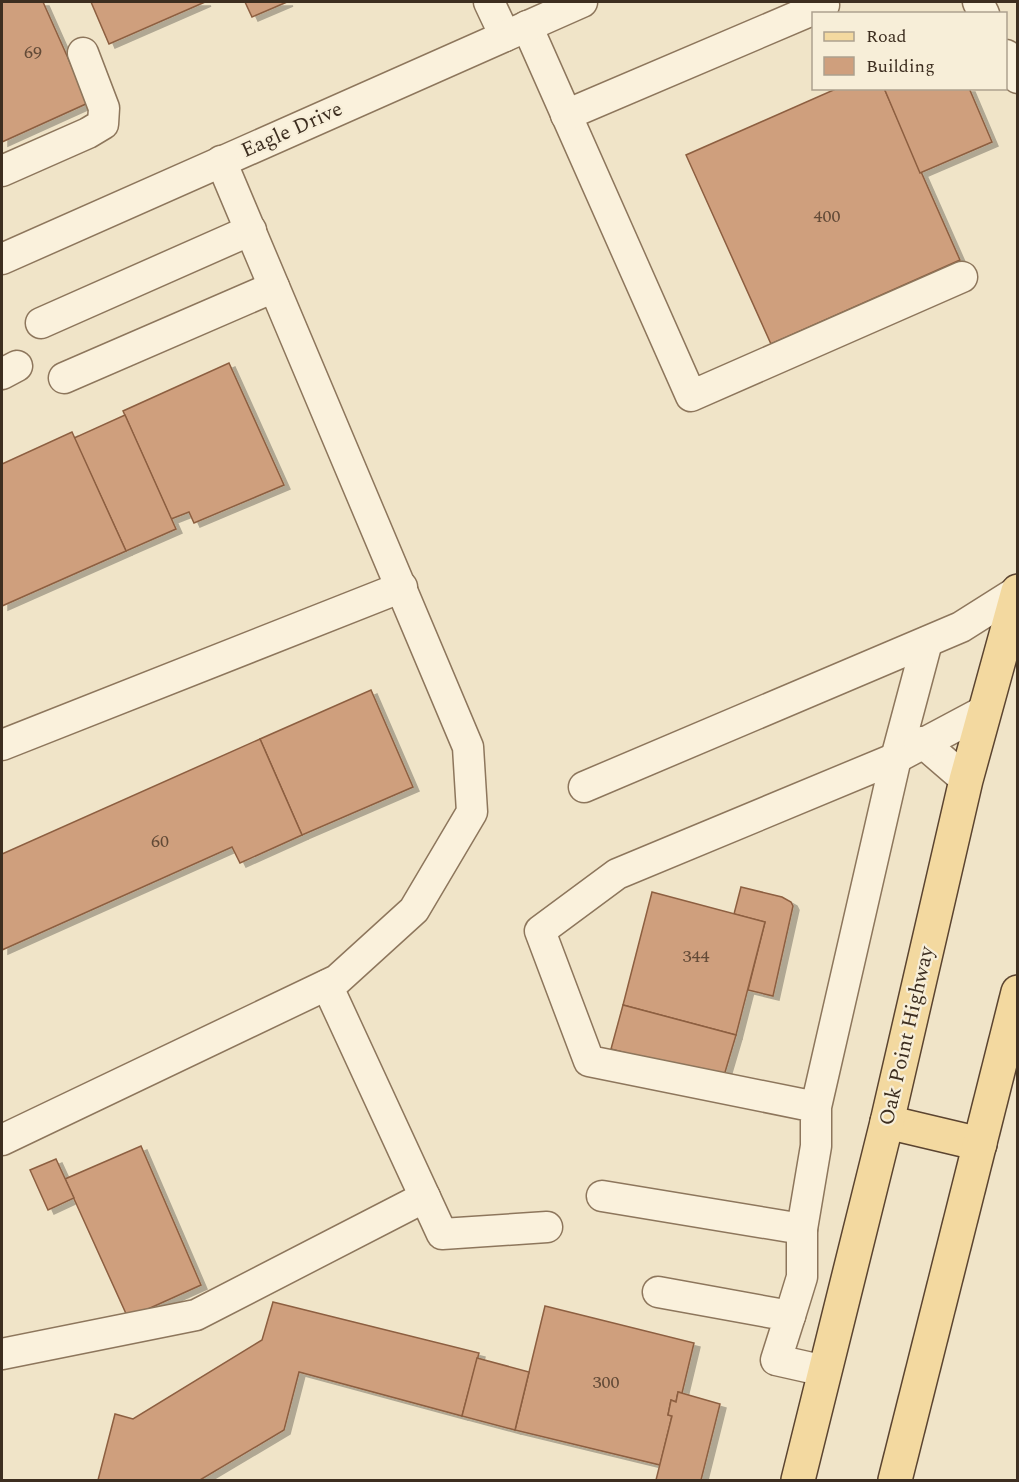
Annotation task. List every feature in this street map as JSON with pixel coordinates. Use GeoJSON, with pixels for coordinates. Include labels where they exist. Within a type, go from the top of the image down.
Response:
{"type":"FeatureCollection","features":[{"type":"Feature","properties":{"kind":"main road","name":"Oak Point Highway"},"geometry":{"type":"LineString","coordinates":[[798,1480],[887,1122],[966,780],[1017,591]]}},
{"type":"Feature","properties":{"kind":"main road"},"geometry":{"type":"LineString","coordinates":[[895,1480],[1017,992]]}},
{"type":"Feature","properties":{"kind":"main road"},"geometry":{"type":"LineString","coordinates":[[887,1122],[980,1144]]}},
{"type":"Feature","properties":{"kind":"street"},"geometry":{"type":"LineString","coordinates":[[489,2],[516,31],[566,115],[692,396],[962,277]]}},
{"type":"Feature","properties":{"kind":"street","name":"Eagle Drive"},"geometry":{"type":"LineString","coordinates":[[2,259],[582,2]]}},
{"type":"Feature","properties":{"kind":"street"},"geometry":{"type":"LineString","coordinates":[[566,115],[824,5]]}},
{"type":"Feature","properties":{"kind":"street"},"geometry":{"type":"LineString","coordinates":[[2,171],[88,133],[103,123],[104,108],[83,53]]}},
{"type":"Feature","properties":{"kind":"street"},"geometry":{"type":"LineString","coordinates":[[1007,59],[1017,78]]}},
{"type":"Feature","properties":{"kind":"street"},"geometry":{"type":"LineString","coordinates":[[2,1140],[337,980],[414,910],[472,812],[468,747],[221,161]]}},
{"type":"Feature","properties":{"kind":"street"},"geometry":{"type":"LineString","coordinates":[[41,323],[250,230]]}},
{"type":"Feature","properties":{"kind":"street"},"geometry":{"type":"LineString","coordinates":[[64,378],[274,287]]}},
{"type":"Feature","properties":{"kind":"street"},"geometry":{"type":"LineString","coordinates":[[2,745],[402,587]]}},
{"type":"Feature","properties":{"kind":"street"},"geometry":{"type":"LineString","coordinates":[[584,787],[961,627],[1017,591]]}},
{"type":"Feature","properties":{"kind":"street"},"geometry":{"type":"LineString","coordinates":[[825,1371],[776,1360],[802,1277],[802,1229],[816,1146],[816,1107],[896,758],[927,642]]}},
{"type":"Feature","properties":{"kind":"street"},"geometry":{"type":"LineString","coordinates":[[816,1107],[589,1060],[540,931],[617,874],[896,758],[922,742],[986,710]]}},
{"type":"Feature","properties":{"kind":"street"},"geometry":{"type":"LineString","coordinates":[[922,742],[966,780]]}},
{"type":"Feature","properties":{"kind":"street"},"geometry":{"type":"LineString","coordinates":[[327,985],[442,1234],[547,1227]]}},
{"type":"Feature","properties":{"kind":"street"},"geometry":{"type":"LineString","coordinates":[[602,1196],[802,1229]]}},
{"type":"Feature","properties":{"kind":"street"},"geometry":{"type":"LineString","coordinates":[[2,1354],[196,1315],[425,1197]]}},
{"type":"Feature","properties":{"kind":"street"},"geometry":{"type":"LineString","coordinates":[[658,1292],[790,1316]]}},
{"type":"Feature","properties":{"kind":"building"},"geometry":{"type":"Polygon","coordinates":[[[2,2],[43,2],[88,103],[2,142],[2,2]]]}},
{"type":"Feature","properties":{"kind":"building"},"geometry":{"type":"Polygon","coordinates":[[[91,2],[205,2],[109,44],[91,2]]]}},
{"type":"Feature","properties":{"kind":"building"},"geometry":{"type":"Polygon","coordinates":[[[245,2],[287,2],[252,17],[245,2]]]}},
{"type":"Feature","properties":{"kind":"building"},"geometry":{"type":"Polygon","coordinates":[[[833,90],[885,90],[960,260],[771,344],[686,155],[833,90]]]}},
{"type":"Feature","properties":{"kind":"building"},"geometry":{"type":"Polygon","coordinates":[[[885,90],[970,90],[992,142],[920,173],[885,90]]]}},
{"type":"Feature","properties":{"kind":"building"},"geometry":{"type":"Polygon","coordinates":[[[229,363],[284,485],[194,523],[189,512],[171,519],[123,411],[229,363]]]}},
{"type":"Feature","properties":{"kind":"building"},"geometry":{"type":"Polygon","coordinates":[[[125,415],[176,529],[126,551],[74,438],[125,415]]]}},
{"type":"Feature","properties":{"kind":"building"},"geometry":{"type":"Polygon","coordinates":[[[72,432],[126,551],[2,606],[2,464],[72,432]]]}},
{"type":"Feature","properties":{"kind":"building"},"geometry":{"type":"Polygon","coordinates":[[[371,690],[413,787],[302,835],[260,739],[371,690]]]}},
{"type":"Feature","properties":{"kind":"building"},"geometry":{"type":"Polygon","coordinates":[[[260,739],[302,835],[240,863],[232,847],[2,950],[2,854],[260,739]]]}},
{"type":"Feature","properties":{"kind":"building"},"geometry":{"type":"Polygon","coordinates":[[[741,887],[782,897],[791,902],[793,906],[773,996],[748,990],[765,922],[734,914],[741,887]]]}},
{"type":"Feature","properties":{"kind":"building"},"geometry":{"type":"Polygon","coordinates":[[[652,892],[765,922],[736,1035],[623,1005],[652,892]]]}},
{"type":"Feature","properties":{"kind":"building"},"geometry":{"type":"Polygon","coordinates":[[[623,1005],[736,1035],[723,1079],[611,1049],[623,1005]]]}},
{"type":"Feature","properties":{"kind":"building"},"geometry":{"type":"Polygon","coordinates":[[[141,1146],[201,1285],[128,1318],[65,1179],[141,1146]]]}},
{"type":"Feature","properties":{"kind":"building"},"geometry":{"type":"Polygon","coordinates":[[[56,1159],[74,1198],[48,1210],[30,1170],[56,1159]]]}},
{"type":"Feature","properties":{"kind":"building"},"geometry":{"type":"Polygon","coordinates":[[[273,1302],[479,1353],[462,1416],[299,1372],[284,1430],[200,1480],[98,1480],[115,1414],[133,1419],[262,1340],[273,1302]]]}},
{"type":"Feature","properties":{"kind":"building"},"geometry":{"type":"Polygon","coordinates":[[[545,1306],[694,1343],[682,1393],[678,1392],[676,1402],[671,1400],[668,1415],[672,1416],[660,1465],[515,1430],[545,1306]]]}},
{"type":"Feature","properties":{"kind":"building"},"geometry":{"type":"Polygon","coordinates":[[[477,1358],[529,1372],[515,1430],[462,1416],[477,1358]]]}},
{"type":"Feature","properties":{"kind":"building"},"geometry":{"type":"Polygon","coordinates":[[[678,1392],[720,1404],[701,1480],[656,1480],[672,1416],[668,1415],[671,1400],[676,1402],[678,1392]]]}}]}
